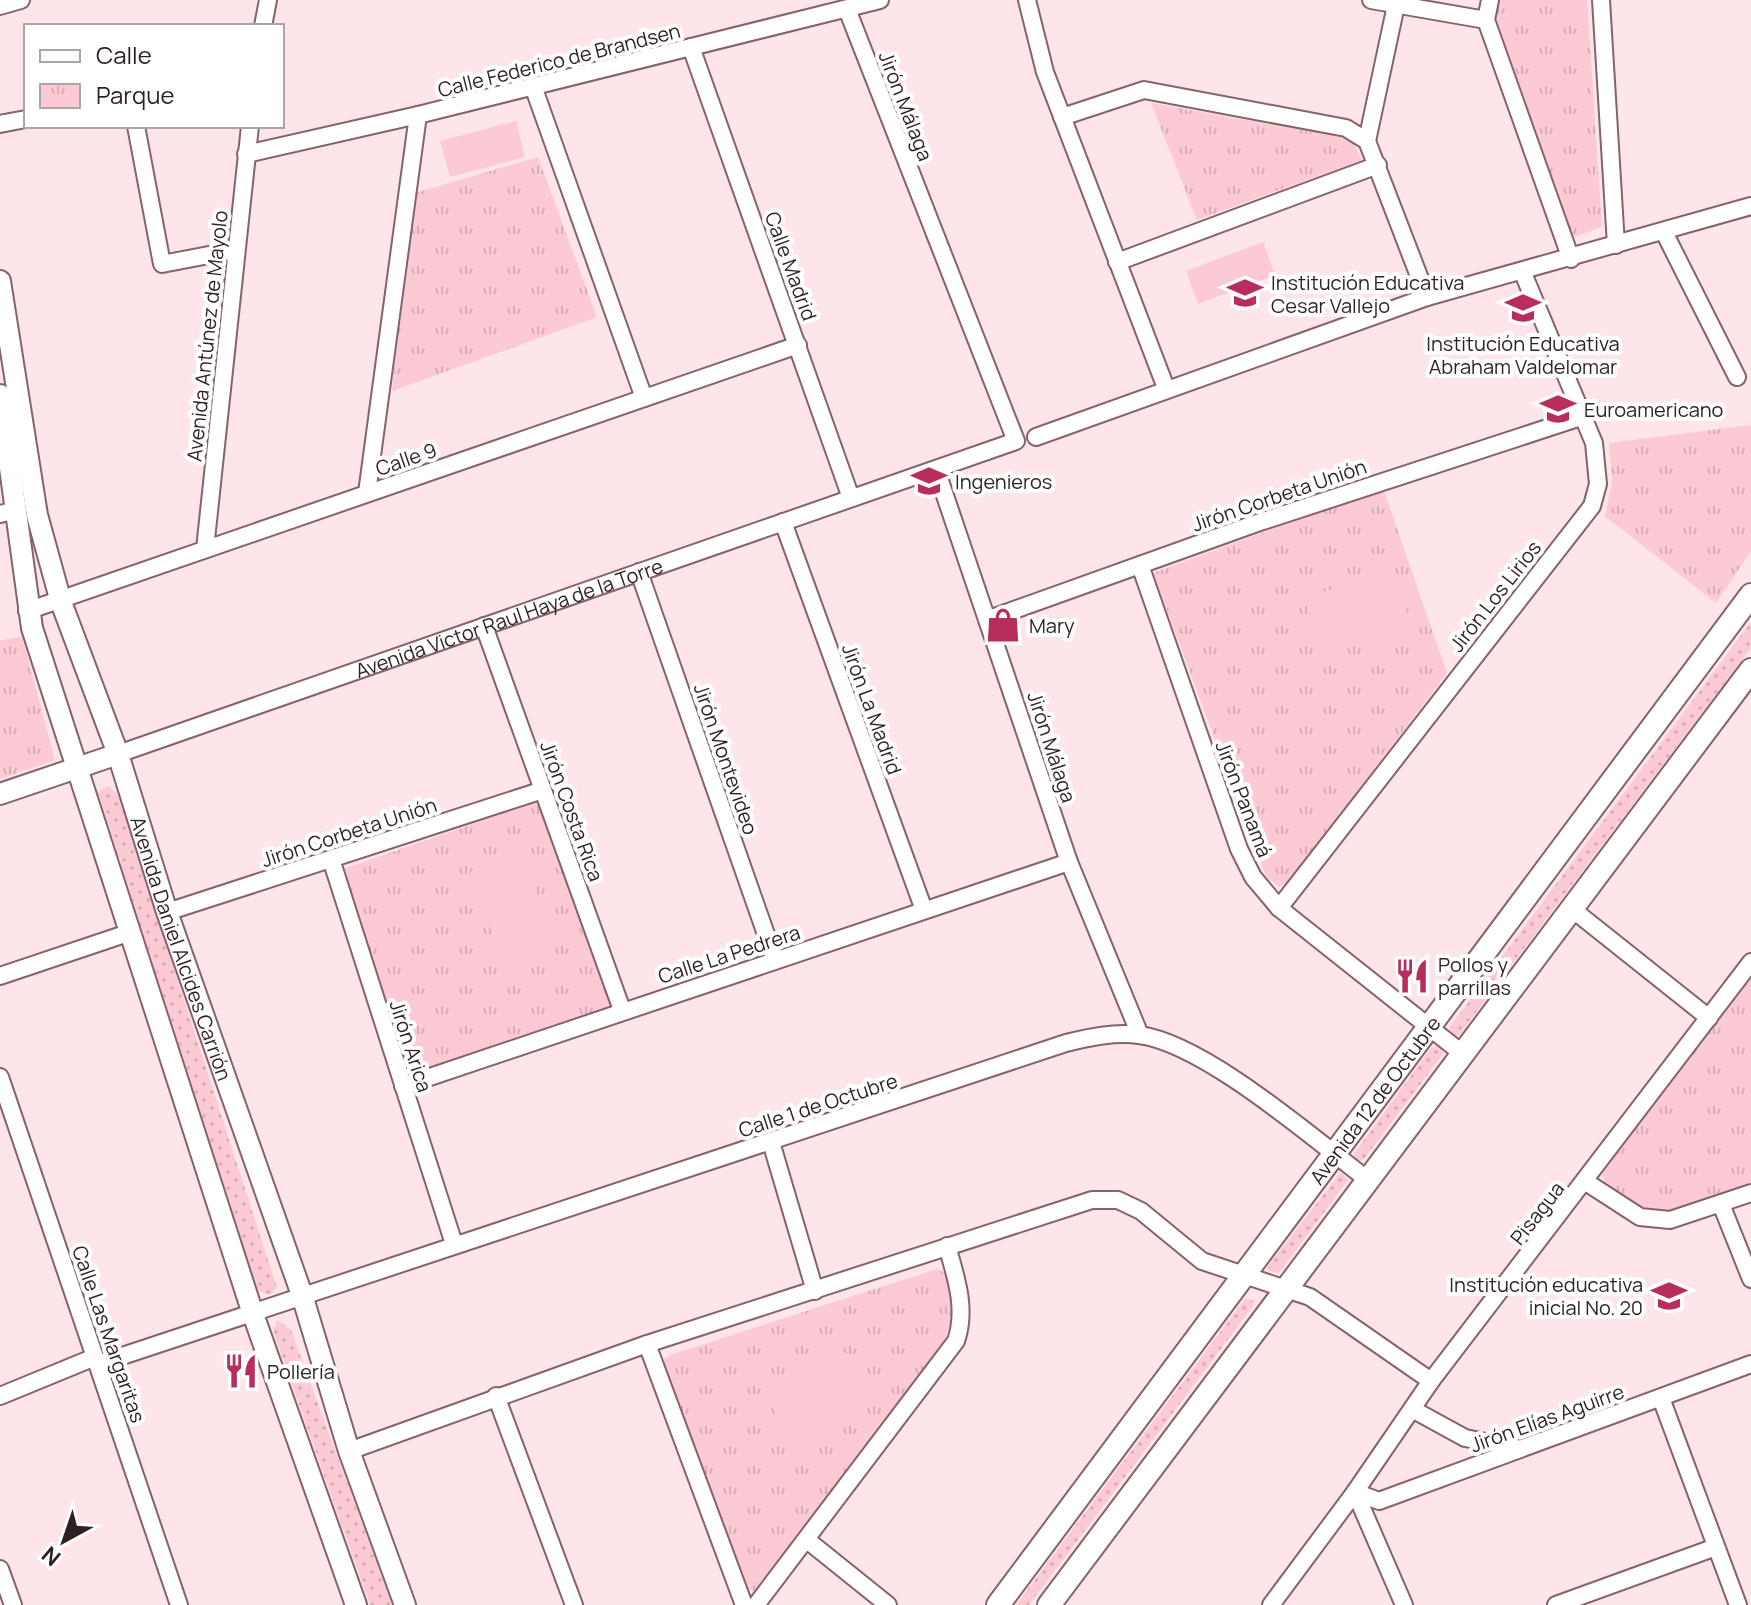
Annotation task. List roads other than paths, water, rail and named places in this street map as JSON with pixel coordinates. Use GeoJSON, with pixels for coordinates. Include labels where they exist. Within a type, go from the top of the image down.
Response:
{"type":"FeatureCollection","features":[{"type":"Feature","properties":{"kind":"main road","name":"Avenida 12 de Octubre"},"geometry":{"type":"LineString","coordinates":[[998,1605],[1751,595]]}},
{"type":"Feature","properties":{"kind":"main road"},"geometry":{"type":"LineString","coordinates":[[1049,1605],[1751,670]]}},
{"type":"Feature","properties":{"kind":"street"},"geometry":{"type":"LineString","coordinates":[[0,6],[21,0]]}},
{"type":"Feature","properties":{"kind":"street"},"geometry":{"type":"LineString","coordinates":[[263,24],[268,0]]}},
{"type":"Feature","properties":{"kind":"street","name":"Calle Federico de Brandsen"},"geometry":{"type":"LineString","coordinates":[[246,154],[691,47],[826,7],[847,9],[880,0]]}},
{"type":"Feature","properties":{"kind":"street"},"geometry":{"type":"LineString","coordinates":[[1027,0],[1045,72],[1166,388]]}},
{"type":"Feature","properties":{"kind":"street"},"geometry":{"type":"LineString","coordinates":[[1371,0],[1486,20]]}},
{"type":"Feature","properties":{"kind":"street"},"geometry":{"type":"LineString","coordinates":[[1490,0],[1486,20],[1571,259]]}},
{"type":"Feature","properties":{"kind":"street"},"geometry":{"type":"LineString","coordinates":[[1601,0],[1616,245]]}},
{"type":"Feature","properties":{"kind":"street"},"geometry":{"type":"LineString","coordinates":[[1367,141],[1396,5]]}},
{"type":"Feature","properties":{"kind":"street","name":"Jirón Málaga"},"geometry":{"type":"LineString","coordinates":[[847,9],[1016,441]]}},
{"type":"Feature","properties":{"kind":"street","name":"Calle Madrid"},"geometry":{"type":"LineString","coordinates":[[691,47],[851,498]]}},
{"type":"Feature","properties":{"kind":"street"},"geometry":{"type":"LineString","coordinates":[[533,86],[644,398]]}},
{"type":"Feature","properties":{"kind":"street"},"geometry":{"type":"LineString","coordinates":[[1062,117],[1144,90],[1346,128],[1367,141],[1427,297]]}},
{"type":"Feature","properties":{"kind":"street"},"geometry":{"type":"LineString","coordinates":[[367,493],[418,115]]}},
{"type":"Feature","properties":{"kind":"street"},"geometry":{"type":"LineString","coordinates":[[0,124],[24,119]]}},
{"type":"Feature","properties":{"kind":"street"},"geometry":{"type":"LineString","coordinates":[[136,128],[162,264],[235,250]]}},
{"type":"Feature","properties":{"kind":"street","name":"Avenida Antúnez de Mayolo"},"geometry":{"type":"LineString","coordinates":[[205,549],[250,128]]}},
{"type":"Feature","properties":{"kind":"street"},"geometry":{"type":"LineString","coordinates":[[1117,262],[1378,165]]}},
{"type":"Feature","properties":{"kind":"street"},"geometry":{"type":"LineString","coordinates":[[1036,437],[1427,297],[1523,273],[1751,206]]}},
{"type":"Feature","properties":{"kind":"street"},"geometry":{"type":"LineString","coordinates":[[1664,232],[1737,377]]}},
{"type":"Feature","properties":{"kind":"street","name":"Jirón Los Lirios"},"geometry":{"type":"LineString","coordinates":[[1279,908],[1592,506],[1598,484],[1598,462],[1584,416],[1523,273]]}},
{"type":"Feature","properties":{"kind":"street","name":"Avenida Daniel Alcides Carrión"},"geometry":{"type":"LineString","coordinates":[[0,281],[37,515],[61,602],[118,754],[167,912],[302,1295],[349,1451],[405,1605]]}},
{"type":"Feature","properties":{"kind":"street","name":"Calle 9"},"geometry":{"type":"LineString","coordinates":[[27,611],[61,602],[205,549],[798,345]]}},
{"type":"Feature","properties":{"kind":"street"},"geometry":{"type":"LineString","coordinates":[[0,395],[8,512],[27,611],[74,769],[253,1314],[356,1605]]}},
{"type":"Feature","properties":{"kind":"street","name":"Jirón Corbeta Unión"},"geometry":{"type":"LineString","coordinates":[[989,619],[1584,416]]}},
{"type":"Feature","properties":{"kind":"street","name":"Avenida Victor Raul Haya de la Torre"},"geometry":{"type":"LineString","coordinates":[[0,794],[1016,441]]}},
{"type":"Feature","properties":{"kind":"street","name":"Jirón Málaga"},"geometry":{"type":"LineString","coordinates":[[936,469],[1069,862],[1140,1035]]}},
{"type":"Feature","properties":{"kind":"street","name":"Jirón La Madrid"},"geometry":{"type":"LineString","coordinates":[[783,522],[924,910]]}},
{"type":"Feature","properties":{"kind":"street","name":"Jirón Panamá"},"geometry":{"type":"LineString","coordinates":[[1140,565],[1239,849],[1253,877],[1279,908],[1463,1054]]}},
{"type":"Feature","properties":{"kind":"street","name":"Jirón Montevideo"},"geometry":{"type":"LineString","coordinates":[[639,572],[775,960]]}},
{"type":"Feature","properties":{"kind":"street","name":"Jirón Costa Rica"},"geometry":{"type":"LineString","coordinates":[[484,626],[622,1010]]}},
{"type":"Feature","properties":{"kind":"street","name":"Jirón Corbeta Unión"},"geometry":{"type":"LineString","coordinates":[[167,912],[543,790]]}},
{"type":"Feature","properties":{"kind":"street","name":"Jirón Arica"},"geometry":{"type":"LineString","coordinates":[[331,859],[454,1244]]}},
{"type":"Feature","properties":{"kind":"street","name":"Calle La Pedrera"},"geometry":{"type":"LineString","coordinates":[[403,1086],[1069,862]]}},
{"type":"Feature","properties":{"kind":"street"},"geometry":{"type":"LineString","coordinates":[[1572,909],[1709,1018]]}},
{"type":"Feature","properties":{"kind":"street"},"geometry":{"type":"LineString","coordinates":[[0,976],[128,933]]}},
{"type":"Feature","properties":{"kind":"street","name":"Pisagua"},"geometry":{"type":"LineString","coordinates":[[1271,1605],[1355,1492],[1431,1381],[1751,962]]}},
{"type":"Feature","properties":{"kind":"street","name":"Calle 1 de Octubre"},"geometry":{"type":"LineString","coordinates":[[0,1396],[97,1360],[253,1314],[454,1244],[1066,1043],[1101,1035],[1140,1035],[1182,1047],[1368,1180]]}},
{"type":"Feature","properties":{"kind":"street","name":"Calle Las Margaritas"},"geometry":{"type":"LineString","coordinates":[[0,1077],[179,1605]]}},
{"type":"Feature","properties":{"kind":"street"},"geometry":{"type":"LineString","coordinates":[[771,1142],[815,1291]]}},
{"type":"Feature","properties":{"kind":"street"},"geometry":{"type":"LineString","coordinates":[[1586,1182],[1640,1217],[1670,1220],[1751,1193]]}},
{"type":"Feature","properties":{"kind":"street"},"geometry":{"type":"LineString","coordinates":[[349,1451],[647,1344],[1092,1200],[1118,1200],[1141,1211],[1202,1261],[1326,1306],[1431,1381]]}},
{"type":"Feature","properties":{"kind":"street"},"geometry":{"type":"LineString","coordinates":[[1721,1204],[1751,1279]]}},
{"type":"Feature","properties":{"kind":"street"},"geometry":{"type":"LineString","coordinates":[[756,1605],[956,1341],[962,1325],[960,1291],[947,1246]]}},
{"type":"Feature","properties":{"kind":"street"},"geometry":{"type":"LineString","coordinates":[[647,1344],[744,1605]]}},
{"type":"Feature","properties":{"kind":"street","name":"Jirón Elías Aguirre"},"geometry":{"type":"LineString","coordinates":[[1355,1492],[1379,1501],[1751,1364]]}},
{"type":"Feature","properties":{"kind":"street"},"geometry":{"type":"LineString","coordinates":[[496,1396],[574,1605]]}},
{"type":"Feature","properties":{"kind":"street"},"geometry":{"type":"LineString","coordinates":[[1661,1398],[1738,1605]]}},
{"type":"Feature","properties":{"kind":"street"},"geometry":{"type":"LineString","coordinates":[[1412,1409],[1465,1438],[1518,1449]]}},
{"type":"Feature","properties":{"kind":"street"},"geometry":{"type":"LineString","coordinates":[[1355,1492],[1404,1605]]}},
{"type":"Feature","properties":{"kind":"street"},"geometry":{"type":"LineString","coordinates":[[807,1540],[888,1605]]}},
{"type":"Feature","properties":{"kind":"street"},"geometry":{"type":"LineString","coordinates":[[1556,1605],[1716,1547]]}},
{"type":"Feature","properties":{"kind":"street"},"geometry":{"type":"LineString","coordinates":[[0,1569],[13,1605]]}},
{"type":"Feature","properties":{"kind":"place","name":"Institución Educativa Cesar Vallejo"},"geometry":{"type":"Point","coordinates":[1245,293]}},
{"type":"Feature","properties":{"kind":"place","name":"Institución Educativa Abraham Valdelomar"},"geometry":{"type":"Point","coordinates":[1523,308]}},
{"type":"Feature","properties":{"kind":"place","name":"Euroamericano"},"geometry":{"type":"Point","coordinates":[1558,409]}},
{"type":"Feature","properties":{"kind":"place","name":"Ingenieros"},"geometry":{"type":"Point","coordinates":[929,481]}},
{"type":"Feature","properties":{"kind":"place","name":"Mary"},"geometry":{"type":"Point","coordinates":[1003,625]}},
{"type":"Feature","properties":{"kind":"place","name":"Pollos y parrillas"},"geometry":{"type":"Point","coordinates":[1412,976]}},
{"type":"Feature","properties":{"kind":"place","name":"Institución educativa inicial No. 20"},"geometry":{"type":"Point","coordinates":[1669,1296]}},
{"type":"Feature","properties":{"kind":"place","name":"Pollería"},"geometry":{"type":"Point","coordinates":[241,1371]}}]}
